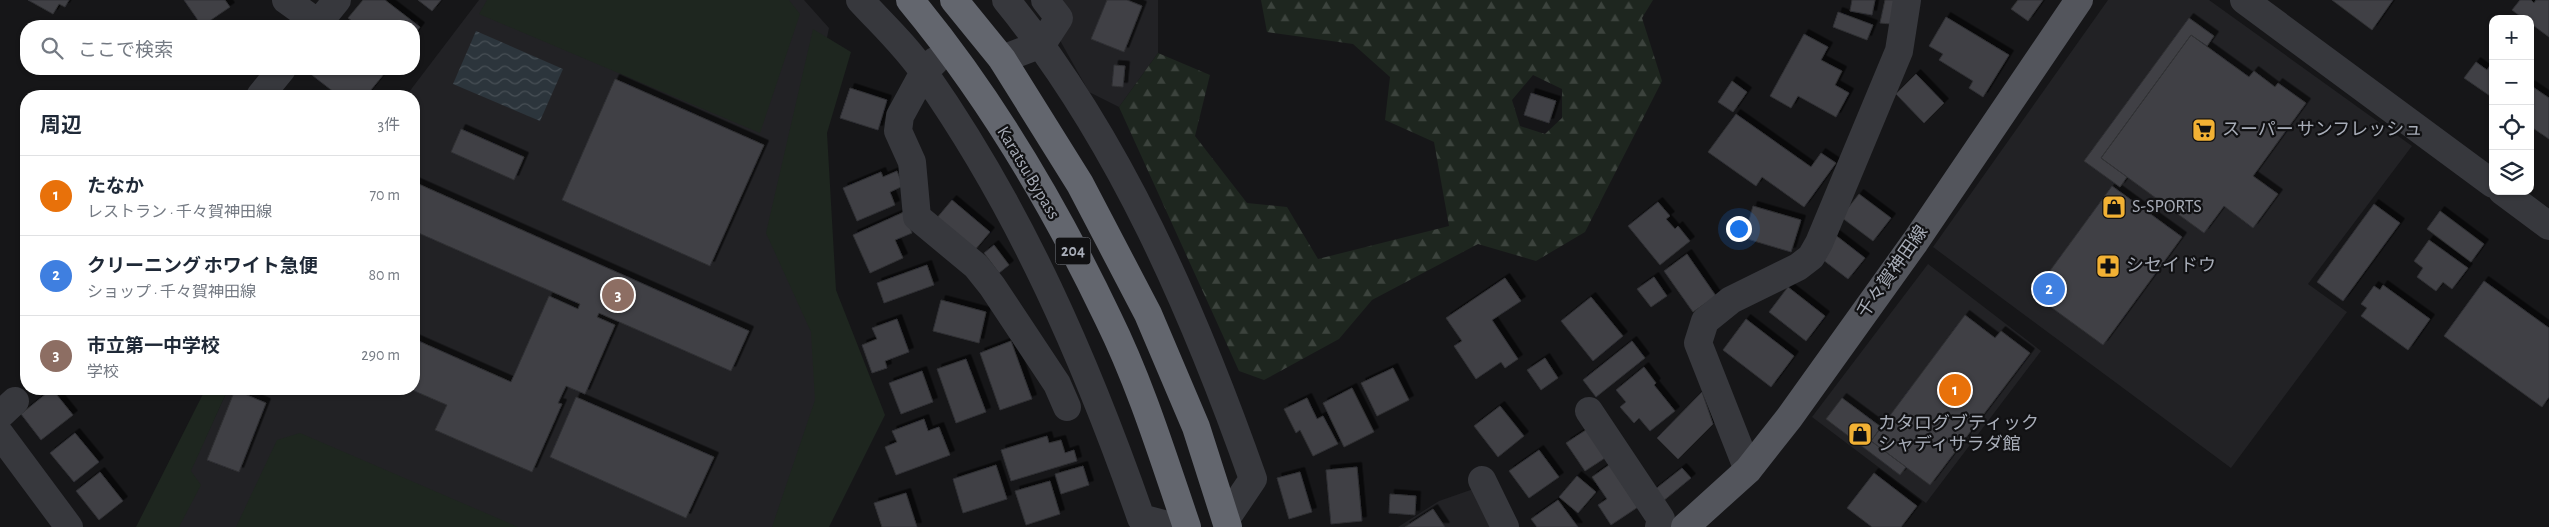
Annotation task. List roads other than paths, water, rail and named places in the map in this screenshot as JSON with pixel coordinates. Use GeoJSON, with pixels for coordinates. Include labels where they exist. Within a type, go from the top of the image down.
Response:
{"type":"FeatureCollection","features":[{"type":"Feature","properties":{"kind":"highway","name":"Karatsu Bypass"},"geometry":{"type":"LineString","coordinates":[[910,0],[949,46],[1041,190],[1109,318],[1152,424],[1187,527]]}},
{"type":"Feature","properties":{"kind":"highway","name":"204"},"geometry":{"type":"LineString","coordinates":[[954,0],[1002,59],[1080,184],[1148,314],[1196,427],[1227,523]]}},
{"type":"Feature","properties":{"kind":"main road","name":"千々賀神田線"},"geometry":{"type":"LineString","coordinates":[[1685,527],[1748,470],[1789,418],[1915,242],[2079,0]]}},
{"type":"Feature","properties":{"kind":"street"},"geometry":{"type":"LineString","coordinates":[[286,0],[311,20]]}},
{"type":"Feature","properties":{"kind":"street"},"geometry":{"type":"LineString","coordinates":[[321,20],[337,0]]}},
{"type":"Feature","properties":{"kind":"street"},"geometry":{"type":"LineString","coordinates":[[860,0],[924,72],[996,185],[1065,321],[1113,438],[1140,518],[1175,527]]}},
{"type":"Feature","properties":{"kind":"street"},"geometry":{"type":"LineString","coordinates":[[1006,0],[1042,44],[1110,153],[1178,289],[1229,413],[1253,479],[1227,523]]}},
{"type":"Feature","properties":{"kind":"street"},"geometry":{"type":"LineString","coordinates":[[1002,59],[1042,44],[1059,18],[1045,0]]}},
{"type":"Feature","properties":{"kind":"street"},"geometry":{"type":"LineString","coordinates":[[1748,470],[1698,342],[1705,321],[1731,300],[1798,267],[1811,257],[1819,244],[1899,51],[1907,0]]}},
{"type":"Feature","properties":{"kind":"street"},"geometry":{"type":"LineString","coordinates":[[2244,0],[2489,181]]}},
{"type":"Feature","properties":{"kind":"street"},"geometry":{"type":"LineString","coordinates":[[949,46],[924,72],[900,116],[898,131],[912,162],[917,217],[976,266],[992,286],[1057,384],[1068,407]]}},
{"type":"Feature","properties":{"kind":"street"},"geometry":{"type":"LineString","coordinates":[[265,90],[277,75]]}},
{"type":"Feature","properties":{"kind":"street"},"geometry":{"type":"LineString","coordinates":[[2507,195],[2549,226]]}},
{"type":"Feature","properties":{"kind":"street"},"geometry":{"type":"LineString","coordinates":[[1589,412],[1661,518],[1659,527]]}},
{"type":"Feature","properties":{"kind":"street"},"geometry":{"type":"LineString","coordinates":[[0,434],[69,527]]}},
{"type":"Feature","properties":{"kind":"street"},"geometry":{"type":"LineString","coordinates":[[1482,480],[1505,527]]}},
{"type":"Feature","properties":{"kind":"water"},"geometry":{"type":"Polygon","coordinates":[[[476,31],[563,69],[540,121],[453,84],[476,31]]]}},
{"type":"Feature","properties":{"kind":"place","name":"スーパー サンフレッシュ"},"geometry":{"type":"Point","coordinates":[2204,130]}},
{"type":"Feature","properties":{"kind":"place","name":"S-SPORTS"},"geometry":{"type":"Point","coordinates":[2114,207]}},
{"type":"Feature","properties":{"kind":"place","name":"シセイドウ"},"geometry":{"type":"Point","coordinates":[2108,266]}},
{"type":"Feature","properties":{"kind":"place","name":"クリーニング ホワイト急便"},"geometry":{"type":"Point","coordinates":[2049,289]}},
{"type":"Feature","properties":{"kind":"place","name":"市立第一中学校"},"geometry":{"type":"Point","coordinates":[618,295]}},
{"type":"Feature","properties":{"kind":"place","name":"たなか"},"geometry":{"type":"Point","coordinates":[1955,390]}},
{"type":"Feature","properties":{"kind":"place","name":"カタログブティック シャディサラダ館"},"geometry":{"type":"Point","coordinates":[1860,434]}}]}
